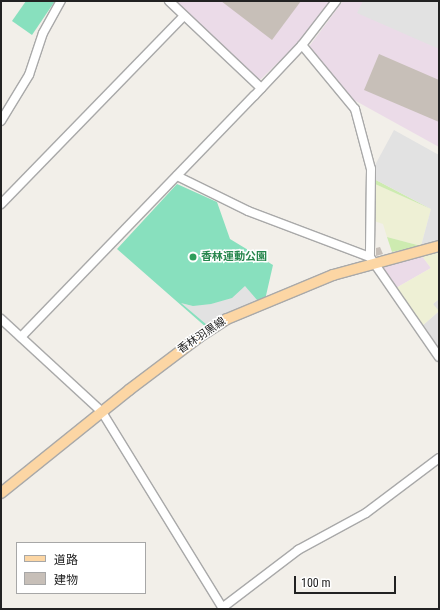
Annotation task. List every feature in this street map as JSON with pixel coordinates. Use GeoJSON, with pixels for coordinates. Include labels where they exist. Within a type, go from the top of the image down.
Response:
{"type":"FeatureCollection","features":[{"type":"Feature","properties":{"kind":"main road","name":"香林羽黒線"},"geometry":{"type":"LineString","coordinates":[[1,493],[199,336],[227,319],[372,260],[439,246]]}},
{"type":"Feature","properties":{"kind":"street"},"geometry":{"type":"LineString","coordinates":[[1,121],[29,75],[43,33],[61,1]]}},
{"type":"Feature","properties":{"kind":"street"},"geometry":{"type":"LineString","coordinates":[[169,1],[261,88]]}},
{"type":"Feature","properties":{"kind":"street"},"geometry":{"type":"LineString","coordinates":[[20,337],[302,45],[336,1]]}},
{"type":"Feature","properties":{"kind":"street"},"geometry":{"type":"LineString","coordinates":[[1,204],[184,16]]}},
{"type":"Feature","properties":{"kind":"street"},"geometry":{"type":"LineString","coordinates":[[302,45],[351,102],[358,120],[372,180],[372,260]]}},
{"type":"Feature","properties":{"kind":"street"},"geometry":{"type":"LineString","coordinates":[[177,176],[248,211],[372,260],[439,357]]}},
{"type":"Feature","properties":{"kind":"street"},"geometry":{"type":"LineString","coordinates":[[1,319],[102,412],[223,608],[298,550],[366,513],[439,458]]}},
{"type":"Feature","properties":{"kind":"shaded area"},"geometry":{"type":"Polygon","coordinates":[[[175,1],[331,1],[298,43],[261,79],[256,78],[175,1]]]}},
{"type":"Feature","properties":{"kind":"shaded area"},"geometry":{"type":"Polygon","coordinates":[[[343,1],[439,1],[439,147],[354,100],[308,48],[343,1]]]}},
{"type":"Feature","properties":{"kind":"shaded area"},"geometry":{"type":"Polygon","coordinates":[[[363,1],[439,1],[439,49],[357,13],[363,1]]]}},
{"type":"Feature","properties":{"kind":"shaded area"},"geometry":{"type":"Polygon","coordinates":[[[394,130],[439,155],[439,242],[421,246],[431,209],[376,180],[374,167],[394,130]]]}},
{"type":"Feature","properties":{"kind":"shaded area"},"geometry":{"type":"Polygon","coordinates":[[[422,256],[431,268],[396,288],[382,269],[382,266],[422,256]]]}},
{"type":"Feature","properties":{"kind":"shaded area"},"geometry":{"type":"Polygon","coordinates":[[[245,286],[258,301],[207,325],[181,303],[193,306],[211,304],[232,298],[245,286]]]}},
{"type":"Feature","properties":{"kind":"shaded area"},"geometry":{"type":"Polygon","coordinates":[[[439,299],[439,350],[422,326],[438,312],[433,304],[439,299]]]}},
{"type":"Feature","properties":{"kind":"green space"},"geometry":{"type":"Polygon","coordinates":[[[26,1],[55,1],[32,35],[12,21],[26,1]]]}},
{"type":"Feature","properties":{"kind":"green space"},"geometry":{"type":"Polygon","coordinates":[[[376,180],[431,209],[375,184],[376,180]]]}},
{"type":"Feature","properties":{"kind":"green space","name":"香林運動公園"},"geometry":{"type":"Polygon","coordinates":[[[177,184],[217,202],[230,239],[273,265],[265,300],[207,328],[117,249],[177,184]]]}},
{"type":"Feature","properties":{"kind":"green space"},"geometry":{"type":"Polygon","coordinates":[[[375,184],[431,209],[421,246],[387,237],[383,224],[374,221],[375,184]]]}},
{"type":"Feature","properties":{"kind":"green space"},"geometry":{"type":"Polygon","coordinates":[[[387,237],[421,246],[392,252],[387,237]]]}},
{"type":"Feature","properties":{"kind":"green space"},"geometry":{"type":"Polygon","coordinates":[[[439,252],[439,299],[433,304],[439,311],[422,326],[396,288],[431,268],[422,256],[439,252]]]}},
{"type":"Feature","properties":{"kind":"building"},"geometry":{"type":"Polygon","coordinates":[[[221,1],[301,1],[272,40],[221,1]]]}},
{"type":"Feature","properties":{"kind":"building"},"geometry":{"type":"Polygon","coordinates":[[[379,54],[439,80],[439,122],[364,90],[379,54]]]}},
{"type":"Feature","properties":{"kind":"building"},"geometry":{"type":"Polygon","coordinates":[[[380,247],[383,254],[376,256],[376,248],[380,247]]]}},
{"type":"Feature","properties":{"kind":"place","name":"香林運動公園"},"geometry":{"type":"Point","coordinates":[193,257]}}]}
